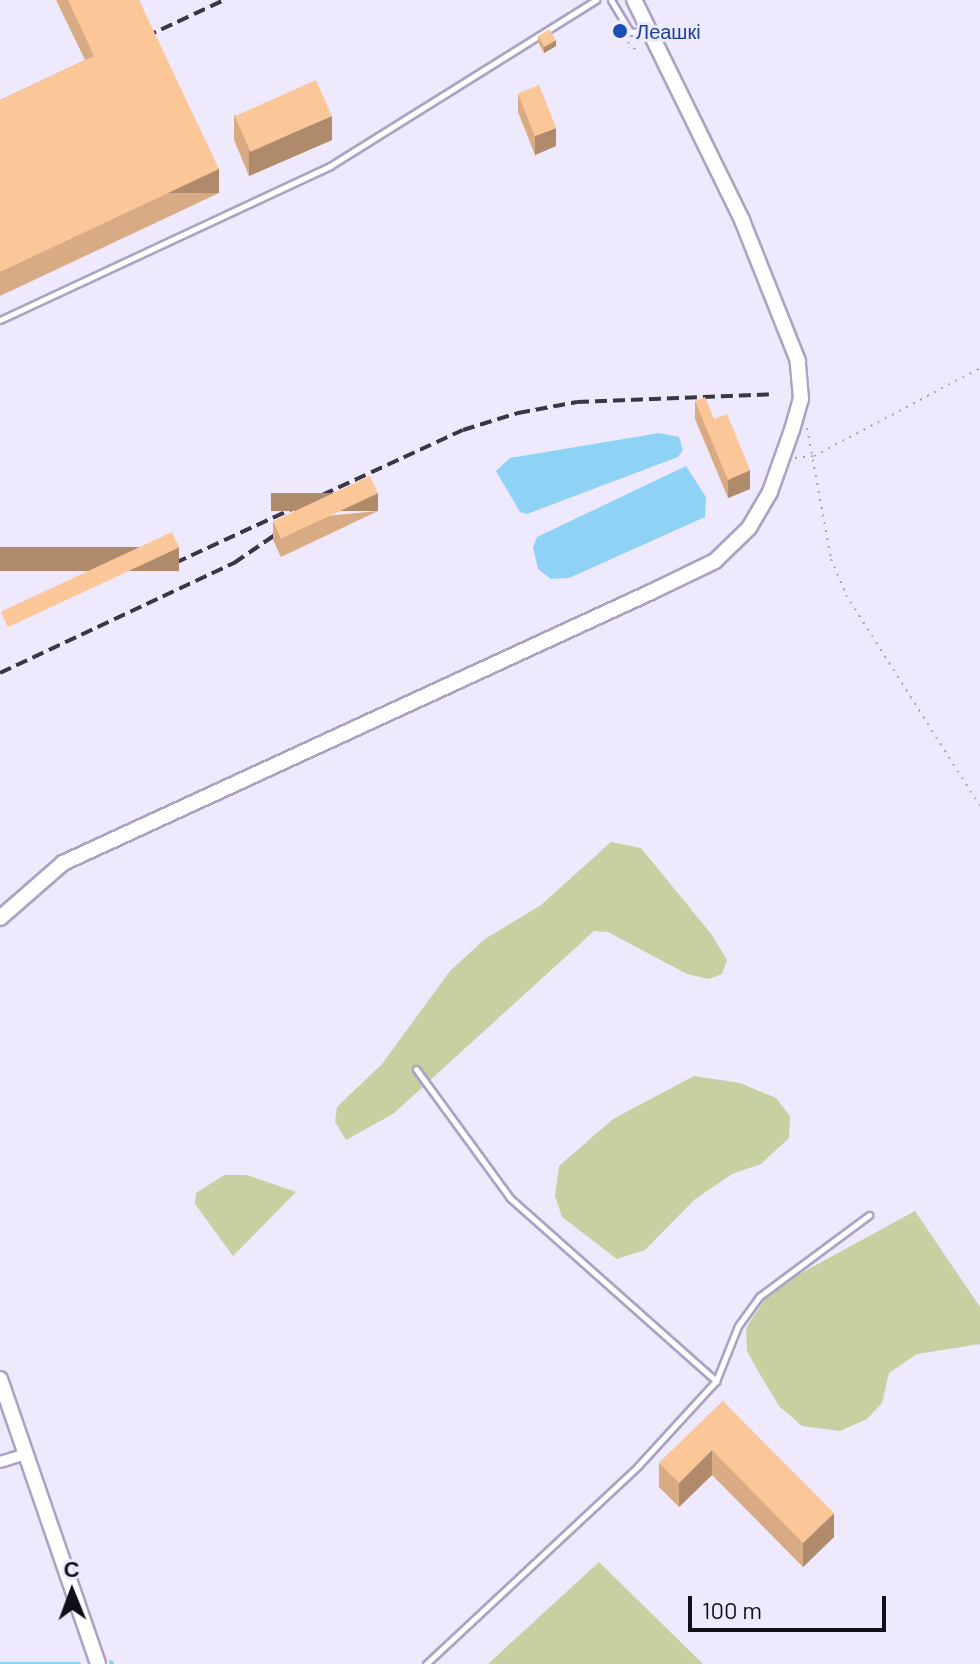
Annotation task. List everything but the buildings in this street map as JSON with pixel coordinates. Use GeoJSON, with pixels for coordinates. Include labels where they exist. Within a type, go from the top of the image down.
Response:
{"type":"FeatureCollection","features":[{"type":"Feature","properties":{"kind":"street"},"geometry":{"type":"LineString","coordinates":[[0,918],[44,876],[98,845],[715,561],[749,528],[783,458],[801,399],[798,361],[742,220],[634,0]]}},
{"type":"Feature","properties":{"kind":"street"},"geometry":{"type":"LineString","coordinates":[[0,1379],[98,1664]]}},
{"type":"Feature","properties":{"kind":"street"},"geometry":{"type":"LineString","coordinates":[[0,1462],[27,1454]]}},
{"type":"Feature","properties":{"kind":"lane"},"geometry":{"type":"LineString","coordinates":[[0,320],[330,166],[596,0]]}},
{"type":"Feature","properties":{"kind":"lane"},"geometry":{"type":"LineString","coordinates":[[611,0],[630,32],[647,31]]}},
{"type":"Feature","properties":{"kind":"lane"},"geometry":{"type":"LineString","coordinates":[[416,1069],[510,1198],[716,1381]]}},
{"type":"Feature","properties":{"kind":"lane"},"geometry":{"type":"LineString","coordinates":[[426,1664],[638,1466],[716,1381],[738,1326],[760,1296],[869,1215]]}},
{"type":"Feature","properties":{"kind":"path"},"geometry":{"type":"LineString","coordinates":[[783,458],[814,456],[980,368]]}},
{"type":"Feature","properties":{"kind":"path"},"geometry":{"type":"LineString","coordinates":[[801,399],[831,559],[846,595],[980,806]]}},
{"type":"Feature","properties":{"kind":"green space"},"geometry":{"type":"Polygon","coordinates":[[[611,842],[641,848],[712,935],[727,960],[722,974],[709,979],[687,974],[608,932],[594,931],[393,1114],[346,1140],[335,1122],[337,1107],[382,1064],[450,971],[485,939],[541,905],[611,842]]]}},
{"type":"Feature","properties":{"kind":"green space"},"geometry":{"type":"Polygon","coordinates":[[[694,1076],[740,1083],[776,1098],[790,1116],[789,1138],[761,1164],[732,1174],[694,1200],[645,1250],[617,1259],[562,1217],[555,1196],[559,1166],[613,1119],[694,1076]]]}},
{"type":"Feature","properties":{"kind":"green space"},"geometry":{"type":"Polygon","coordinates":[[[224,1175],[247,1175],[296,1192],[233,1256],[195,1204],[196,1193],[224,1175]]]}},
{"type":"Feature","properties":{"kind":"green space"},"geometry":{"type":"Polygon","coordinates":[[[915,1211],[980,1307],[980,1344],[917,1354],[889,1373],[882,1403],[867,1419],[840,1431],[802,1426],[779,1406],[758,1371],[747,1351],[746,1328],[772,1289],[915,1211]]]}},
{"type":"Feature","properties":{"kind":"green space"},"geometry":{"type":"Polygon","coordinates":[[[599,1562],[703,1664],[488,1664],[599,1562]]]}},
{"type":"Feature","properties":{"kind":"water"},"geometry":{"type":"Polygon","coordinates":[[[659,433],[679,437],[683,450],[678,457],[527,514],[520,512],[496,471],[510,458],[659,433]]]}},
{"type":"Feature","properties":{"kind":"water"},"geometry":{"type":"Polygon","coordinates":[[[686,466],[706,497],[705,517],[569,578],[551,579],[538,569],[533,547],[537,537],[686,466]]]}},
{"type":"Feature","properties":{"kind":"waterway"},"geometry":{"type":"LineString","coordinates":[[0,1664],[79,1664]]}},
{"type":"Feature","properties":{"kind":"railway"},"geometry":{"type":"LineString","coordinates":[[145,37],[224,0]]}},
{"type":"Feature","properties":{"kind":"railway"},"geometry":{"type":"LineString","coordinates":[[175,563],[463,430],[518,413],[577,402],[773,394]]}},
{"type":"Feature","properties":{"kind":"railway"},"geometry":{"type":"LineString","coordinates":[[0,673],[234,563],[291,524]]}},
{"type":"Feature","properties":{"kind":"place","name":"Леашкі"},"geometry":{"type":"Point","coordinates":[620,31]}}]}
